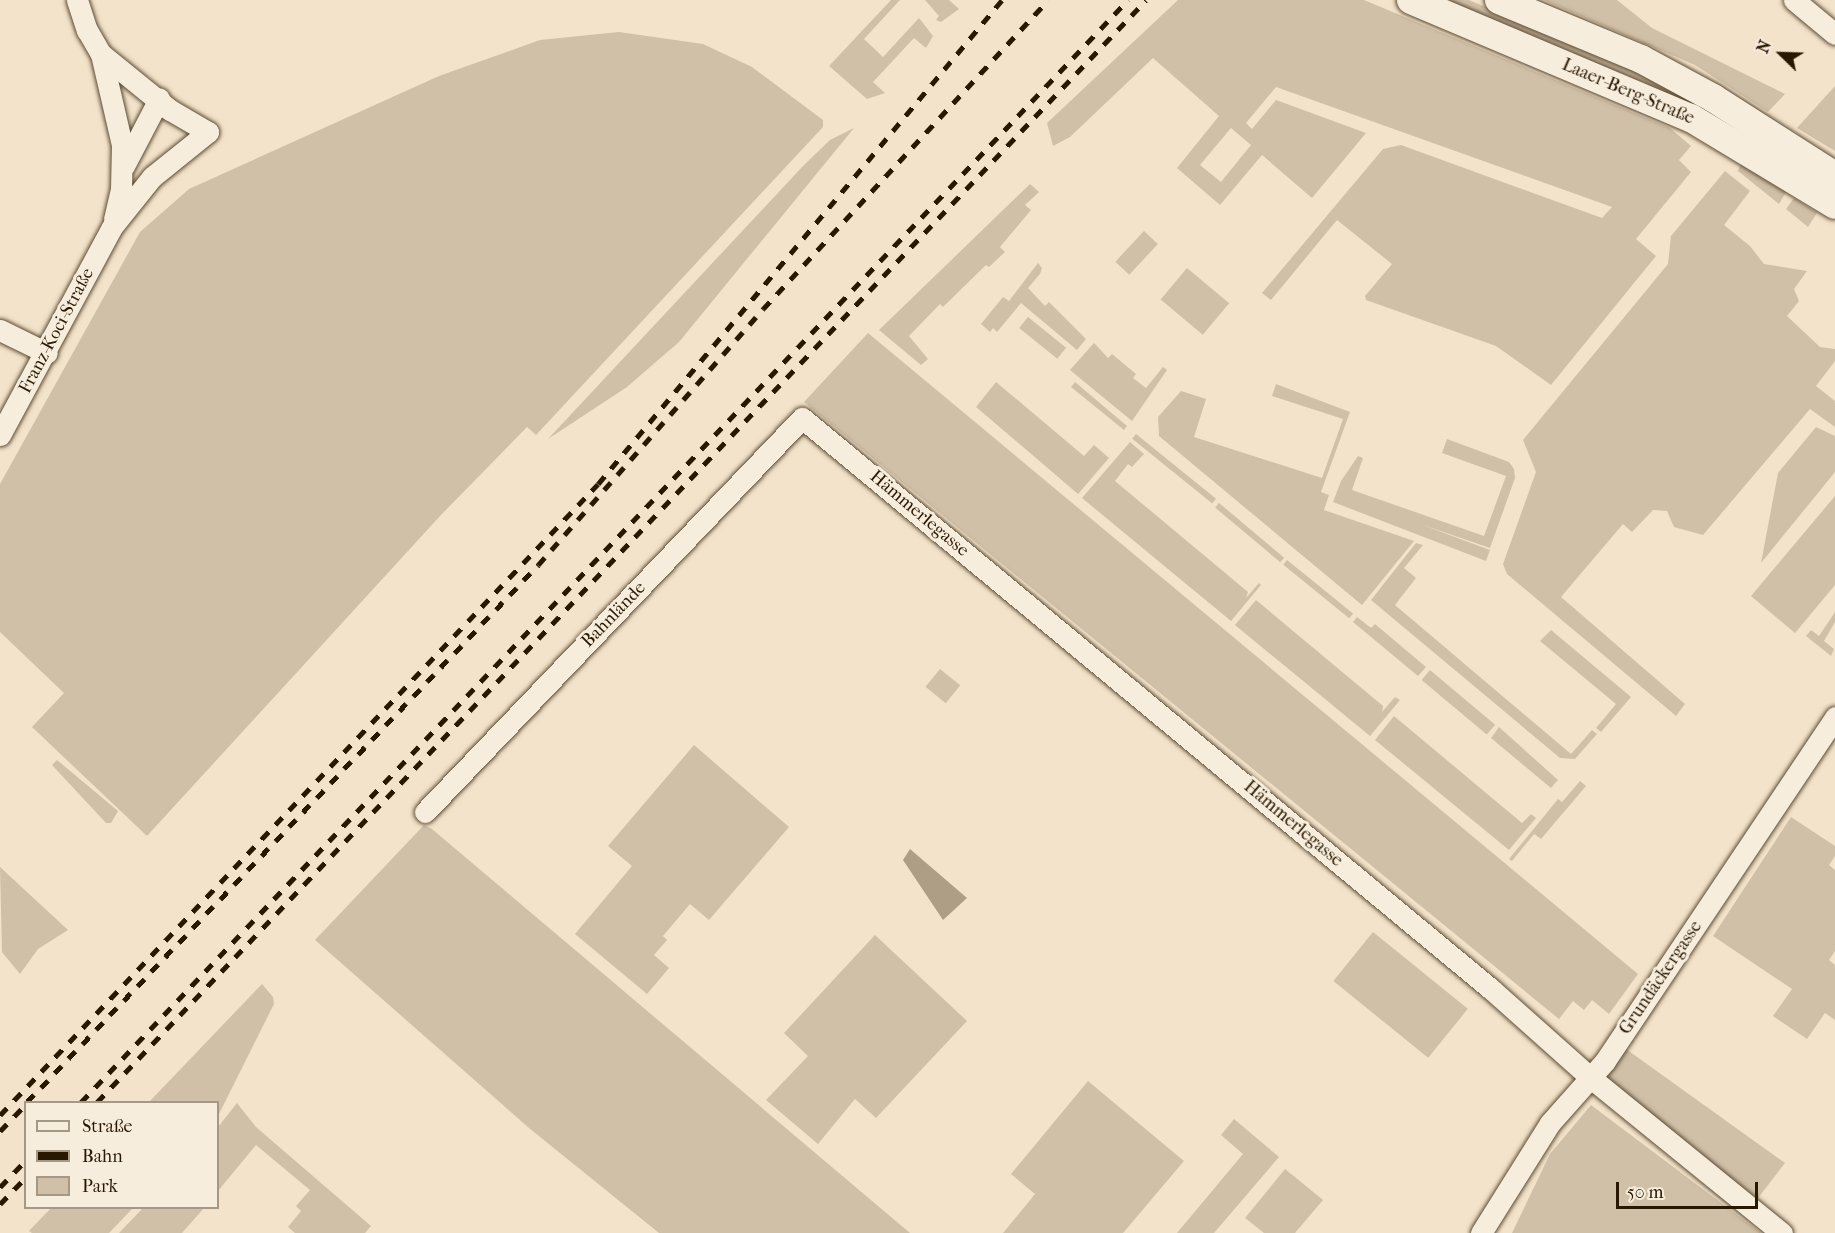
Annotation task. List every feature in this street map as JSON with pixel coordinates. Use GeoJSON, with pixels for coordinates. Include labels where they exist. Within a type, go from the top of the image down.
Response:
{"type":"FeatureCollection","features":[{"type":"Feature","properties":{"kind":"main road","name":"Laaer-Berg-Straße"},"geometry":{"type":"LineString","coordinates":[[1410,0],[1691,118],[1835,205]]}},
{"type":"Feature","properties":{"kind":"main road","name":"Laaer-Berg-Straße"},"geometry":{"type":"LineString","coordinates":[[1499,0],[1641,59],[1713,98],[1835,176]]}},
{"type":"Feature","properties":{"kind":"street","name":"Franz-Koci-Straße"},"geometry":{"type":"LineString","coordinates":[[77,0],[87,30],[101,54],[122,145],[123,169],[111,227]]}},
{"type":"Feature","properties":{"kind":"street"},"geometry":{"type":"LineString","coordinates":[[1794,0],[1835,34]]}},
{"type":"Feature","properties":{"kind":"street","name":"Franz-Koci-Straße"},"geometry":{"type":"LineString","coordinates":[[0,435],[47,353],[111,227],[152,177],[208,132],[182,118],[101,54]]}},
{"type":"Feature","properties":{"kind":"street","name":"Franz-Koci-Straße"},"geometry":{"type":"LineString","coordinates":[[123,169],[159,99]]}},
{"type":"Feature","properties":{"kind":"street"},"geometry":{"type":"LineString","coordinates":[[0,330],[47,353]]}},
{"type":"Feature","properties":{"kind":"street","name":"Bahnlände"},"geometry":{"type":"LineString","coordinates":[[425,813],[802,418]]}},
{"type":"Feature","properties":{"kind":"street","name":"Hämmerlegasse"},"geometry":{"type":"LineString","coordinates":[[802,418],[1482,982],[1591,1078],[1782,1233]]}},
{"type":"Feature","properties":{"kind":"street","name":"Grundäckergasse"},"geometry":{"type":"LineString","coordinates":[[1481,1233],[1550,1124],[1591,1078],[1835,717]]}},
{"type":"Feature","properties":{"kind":"green space"},"geometry":{"type":"Polygon","coordinates":[[[891,0],[900,0],[864,39],[883,57],[919,18],[933,36],[926,48],[914,38],[873,82],[885,93],[867,99],[829,66],[891,0]]]}},
{"type":"Feature","properties":{"kind":"green space"},"geometry":{"type":"Polygon","coordinates":[[[925,0],[949,0],[959,9],[941,22],[936,20],[939,16],[925,0]]]}},
{"type":"Feature","properties":{"kind":"green space"},"geometry":{"type":"Polygon","coordinates":[[[1178,0],[1364,0],[1670,128],[1691,146],[1679,160],[1691,172],[1636,239],[1656,256],[1551,385],[1496,346],[1366,300],[1365,296],[1392,264],[1337,220],[1271,300],[1262,293],[1383,149],[1401,145],[1602,218],[1612,207],[1276,87],[1246,123],[1252,129],[1276,100],[1366,133],[1312,198],[1262,155],[1220,205],[1177,168],[1219,116],[1153,58],[1070,137],[1053,146],[1047,123],[1178,0]],[[1231,128],[1200,165],[1221,182],[1251,145],[1231,128]]]}},
{"type":"Feature","properties":{"kind":"green space"},"geometry":{"type":"Polygon","coordinates":[[[1441,0],[1469,0],[1617,62],[1739,126],[1441,0]]]}},
{"type":"Feature","properties":{"kind":"green space"},"geometry":{"type":"Polygon","coordinates":[[[1544,0],[1617,0],[1652,28],[1785,94],[1768,112],[1695,65],[1544,0]]]}},
{"type":"Feature","properties":{"kind":"green space"},"geometry":{"type":"Polygon","coordinates":[[[619,32],[703,44],[752,67],[823,120],[823,127],[536,435],[527,427],[440,516],[147,836],[32,727],[64,693],[0,632],[0,484],[140,232],[189,189],[439,76],[540,40],[619,32]]]}},
{"type":"Feature","properties":{"kind":"green space"},"geometry":{"type":"Polygon","coordinates":[[[1835,86],[1835,151],[1797,128],[1835,86]]]}},
{"type":"Feature","properties":{"kind":"green space"},"geometry":{"type":"Polygon","coordinates":[[[854,128],[679,342],[627,387],[548,439],[803,166],[830,140],[854,128]]]}},
{"type":"Feature","properties":{"kind":"green space"},"geometry":{"type":"Polygon","coordinates":[[[1741,163],[1786,192],[1779,204],[1738,171],[1741,163]]]}},
{"type":"Feature","properties":{"kind":"green space"},"geometry":{"type":"Polygon","coordinates":[[[1725,171],[1750,191],[1724,225],[1750,246],[1764,264],[1807,271],[1794,289],[1799,301],[1787,316],[1820,347],[1835,349],[1835,361],[1816,386],[1835,401],[1835,427],[1810,409],[1703,535],[1674,527],[1667,511],[1653,510],[1632,532],[1623,524],[1561,597],[1685,704],[1676,716],[1507,574],[1503,564],[1536,472],[1523,440],[1668,264],[1671,236],[1725,171]]]}},
{"type":"Feature","properties":{"kind":"green space"},"geometry":{"type":"Polygon","coordinates":[[[1030,184],[1039,192],[1025,205],[1031,210],[1000,247],[1005,252],[989,267],[986,265],[943,307],[940,304],[909,336],[928,359],[921,365],[879,330],[1030,184]]]}},
{"type":"Feature","properties":{"kind":"green space"},"geometry":{"type":"Polygon","coordinates":[[[1794,198],[1817,213],[1808,227],[1786,209],[1794,198]]]}},
{"type":"Feature","properties":{"kind":"green space"},"geometry":{"type":"Polygon","coordinates":[[[1144,231],[1158,244],[1129,275],[1115,262],[1144,231]]]}},
{"type":"Feature","properties":{"kind":"green space"},"geometry":{"type":"Polygon","coordinates":[[[1038,263],[1042,268],[1040,274],[1028,288],[1045,306],[1049,302],[1086,339],[1077,350],[1021,303],[997,332],[993,328],[990,332],[981,324],[1003,297],[1009,301],[1038,263]]]}},
{"type":"Feature","properties":{"kind":"green space"},"geometry":{"type":"Polygon","coordinates":[[[1187,268],[1229,303],[1203,335],[1161,299],[1187,268]]]}},
{"type":"Feature","properties":{"kind":"green space"},"geometry":{"type":"Polygon","coordinates":[[[1028,317],[1066,348],[1057,359],[1019,328],[1028,317]]]}},
{"type":"Feature","properties":{"kind":"green space"},"geometry":{"type":"Polygon","coordinates":[[[868,333],[1638,974],[1609,1014],[1592,1000],[1584,1010],[1573,1001],[1559,1019],[804,402],[868,333]]]}},
{"type":"Feature","properties":{"kind":"green space"},"geometry":{"type":"Polygon","coordinates":[[[1094,343],[1108,358],[1112,354],[1136,374],[1133,378],[1146,388],[1163,367],[1167,370],[1132,421],[1070,370],[1094,343]]]}},
{"type":"Feature","properties":{"kind":"green space"},"geometry":{"type":"Polygon","coordinates":[[[996,382],[1084,456],[1094,445],[1109,458],[1078,494],[976,407],[996,382]]]}},
{"type":"Feature","properties":{"kind":"green space"},"geometry":{"type":"Polygon","coordinates":[[[1075,382],[1127,426],[1124,430],[1071,387],[1075,382]]]}},
{"type":"Feature","properties":{"kind":"green space"},"geometry":{"type":"Polygon","coordinates":[[[1276,384],[1350,412],[1321,492],[1329,495],[1324,510],[1414,541],[1362,605],[1159,436],[1158,417],[1181,391],[1206,399],[1194,437],[1322,478],[1343,419],[1272,396],[1276,384]]]}},
{"type":"Feature","properties":{"kind":"green space"},"geometry":{"type":"Polygon","coordinates":[[[1816,427],[1835,436],[1835,472],[1761,563],[1778,473],[1816,427]]]}},
{"type":"Feature","properties":{"kind":"green space"},"geometry":{"type":"Polygon","coordinates":[[[1136,434],[1216,499],[1212,503],[1132,439],[1136,434]]]}},
{"type":"Feature","properties":{"kind":"green space"},"geometry":{"type":"Polygon","coordinates":[[[1447,439],[1509,462],[1514,469],[1515,478],[1490,548],[1420,524],[1490,550],[1486,561],[1333,502],[1341,481],[1358,456],[1363,458],[1352,490],[1484,536],[1506,476],[1442,453],[1447,439]]]}},
{"type":"Feature","properties":{"kind":"green space"},"geometry":{"type":"Polygon","coordinates":[[[1130,442],[1144,454],[1132,467],[1128,464],[1115,481],[1248,592],[1246,598],[1259,583],[1261,585],[1231,621],[1082,498],[1130,442]]]}},
{"type":"Feature","properties":{"kind":"green space"},"geometry":{"type":"Polygon","coordinates":[[[1835,496],[1835,585],[1795,633],[1751,596],[1835,496]]]}},
{"type":"Feature","properties":{"kind":"green space"},"geometry":{"type":"Polygon","coordinates":[[[1219,503],[1284,558],[1280,562],[1215,508],[1219,503]]]}},
{"type":"Feature","properties":{"kind":"green space"},"geometry":{"type":"Polygon","coordinates":[[[1416,543],[1423,545],[1404,568],[1416,578],[1395,605],[1571,754],[1592,730],[1597,734],[1575,759],[1560,758],[1371,600],[1416,543]]]}},
{"type":"Feature","properties":{"kind":"green space"},"geometry":{"type":"Polygon","coordinates":[[[1287,560],[1353,613],[1349,618],[1283,565],[1287,560]]]}},
{"type":"Feature","properties":{"kind":"green space"},"geometry":{"type":"Polygon","coordinates":[[[1256,600],[1383,706],[1382,712],[1395,697],[1400,700],[1370,736],[1235,625],[1256,600]]]}},
{"type":"Feature","properties":{"kind":"green space"},"geometry":{"type":"Polygon","coordinates":[[[1835,612],[1835,622],[1824,641],[1834,649],[1831,656],[1806,636],[1811,630],[1819,636],[1835,612]]]}},
{"type":"Feature","properties":{"kind":"green space"},"geometry":{"type":"Polygon","coordinates":[[[1357,617],[1371,628],[1375,624],[1426,667],[1418,676],[1353,622],[1357,617]]]}},
{"type":"Feature","properties":{"kind":"green space"},"geometry":{"type":"Polygon","coordinates":[[[1551,630],[1631,697],[1601,732],[1596,728],[1616,704],[1540,641],[1551,630]]]}},
{"type":"Feature","properties":{"kind":"green space"},"geometry":{"type":"Polygon","coordinates":[[[940,669],[960,685],[946,703],[926,687],[940,669]]]}},
{"type":"Feature","properties":{"kind":"green space"},"geometry":{"type":"Polygon","coordinates":[[[1430,670],[1495,725],[1487,735],[1422,680],[1430,670]]]}},
{"type":"Feature","properties":{"kind":"green space"},"geometry":{"type":"Polygon","coordinates":[[[1394,716],[1522,823],[1531,814],[1536,818],[1509,850],[1375,740],[1394,716]]]}},
{"type":"Feature","properties":{"kind":"green space"},"geometry":{"type":"Polygon","coordinates":[[[1499,727],[1558,780],[1551,788],[1491,738],[1499,727]]]}},
{"type":"Feature","properties":{"kind":"green space"},"geometry":{"type":"Polygon","coordinates":[[[694,745],[789,827],[709,920],[690,904],[663,936],[667,940],[654,955],[669,968],[647,994],[575,934],[632,866],[608,846],[694,745]]]}},
{"type":"Feature","properties":{"kind":"green space"},"geometry":{"type":"Polygon","coordinates":[[[57,760],[118,811],[111,823],[106,823],[52,765],[57,760]]]}},
{"type":"Feature","properties":{"kind":"green space"},"geometry":{"type":"Polygon","coordinates":[[[1580,781],[1586,786],[1541,839],[1534,834],[1512,861],[1509,859],[1558,799],[1562,802],[1580,781]]]}},
{"type":"Feature","properties":{"kind":"green space"},"geometry":{"type":"Polygon","coordinates":[[[1791,817],[1835,846],[1835,856],[1829,865],[1835,870],[1835,951],[1829,960],[1835,965],[1835,1020],[1825,1013],[1807,1039],[1773,1016],[1792,989],[1713,936],[1791,817]]]}},
{"type":"Feature","properties":{"kind":"green space"},"geometry":{"type":"Polygon","coordinates":[[[424,825],[432,829],[910,1233],[659,1233],[529,1128],[315,940],[424,825]]]}},
{"type":"Feature","properties":{"kind":"green space"},"geometry":{"type":"Polygon","coordinates":[[[0,867],[68,930],[38,949],[20,974],[2,952],[0,867]]]}},
{"type":"Feature","properties":{"kind":"green space"},"geometry":{"type":"Polygon","coordinates":[[[1373,932],[1468,1009],[1428,1058],[1333,981],[1373,932]]]}},
{"type":"Feature","properties":{"kind":"green space"},"geometry":{"type":"Polygon","coordinates":[[[875,935],[967,1021],[876,1118],[855,1099],[818,1144],[766,1100],[808,1056],[784,1033],[875,935]]]}},
{"type":"Feature","properties":{"kind":"green space"},"geometry":{"type":"Polygon","coordinates":[[[262,984],[273,997],[274,1004],[219,1114],[219,1101],[150,1101],[262,984]]]}},
{"type":"Feature","properties":{"kind":"green space"},"geometry":{"type":"Polygon","coordinates":[[[1626,1049],[1785,1163],[1755,1202],[1606,1079],[1626,1049]]]}},
{"type":"Feature","properties":{"kind":"green space"},"geometry":{"type":"Polygon","coordinates":[[[1088,1081],[1184,1161],[1123,1233],[1003,1233],[1035,1194],[1011,1174],[1088,1081]]]}},
{"type":"Feature","properties":{"kind":"green space"},"geometry":{"type":"Polygon","coordinates":[[[237,1103],[256,1127],[371,1226],[365,1233],[295,1233],[288,1227],[301,1211],[296,1206],[310,1190],[256,1145],[219,1190],[219,1126],[237,1103]]]}},
{"type":"Feature","properties":{"kind":"green space"},"geometry":{"type":"Polygon","coordinates":[[[1591,1105],[1761,1233],[1512,1233],[1550,1154],[1591,1105]]]}},
{"type":"Feature","properties":{"kind":"green space"},"geometry":{"type":"Polygon","coordinates":[[[1234,1119],[1279,1157],[1214,1233],[1177,1233],[1243,1154],[1221,1135],[1234,1119]]]}},
{"type":"Feature","properties":{"kind":"green space"},"geometry":{"type":"Polygon","coordinates":[[[1285,1169],[1323,1200],[1295,1233],[1264,1233],[1245,1218],[1285,1169]]]}},
{"type":"Feature","properties":{"kind":"green space"},"geometry":{"type":"Polygon","coordinates":[[[50,1209],[132,1209],[109,1233],[32,1233],[29,1231],[50,1209]]]}},
{"type":"Feature","properties":{"kind":"green space"},"geometry":{"type":"Polygon","coordinates":[[[142,1209],[203,1209],[182,1233],[119,1233],[142,1209]]]}},
{"type":"Feature","properties":{"kind":"shaded area"},"geometry":{"type":"Polygon","coordinates":[[[910,849],[967,898],[943,920],[903,860],[910,849]]]}},
{"type":"Feature","properties":{"kind":"railway"},"geometry":{"type":"LineString","coordinates":[[0,1115],[598,484],[1002,0]]}},
{"type":"Feature","properties":{"kind":"railway"},"geometry":{"type":"LineString","coordinates":[[28,1101],[538,565],[763,309],[1048,0]]}},
{"type":"Feature","properties":{"kind":"railway"},"geometry":{"type":"LineString","coordinates":[[82,1101],[1128,0]]}},
{"type":"Feature","properties":{"kind":"railway"},"geometry":{"type":"LineString","coordinates":[[98,1101],[1146,0]]}},
{"type":"Feature","properties":{"kind":"railway"},"geometry":{"type":"LineString","coordinates":[[0,1131],[24,1106]]}},
{"type":"Feature","properties":{"kind":"railway"},"geometry":{"type":"LineString","coordinates":[[0,1187],[24,1162]]}},
{"type":"Feature","properties":{"kind":"railway"},"geometry":{"type":"LineString","coordinates":[[0,1204],[24,1179]]}}]}
